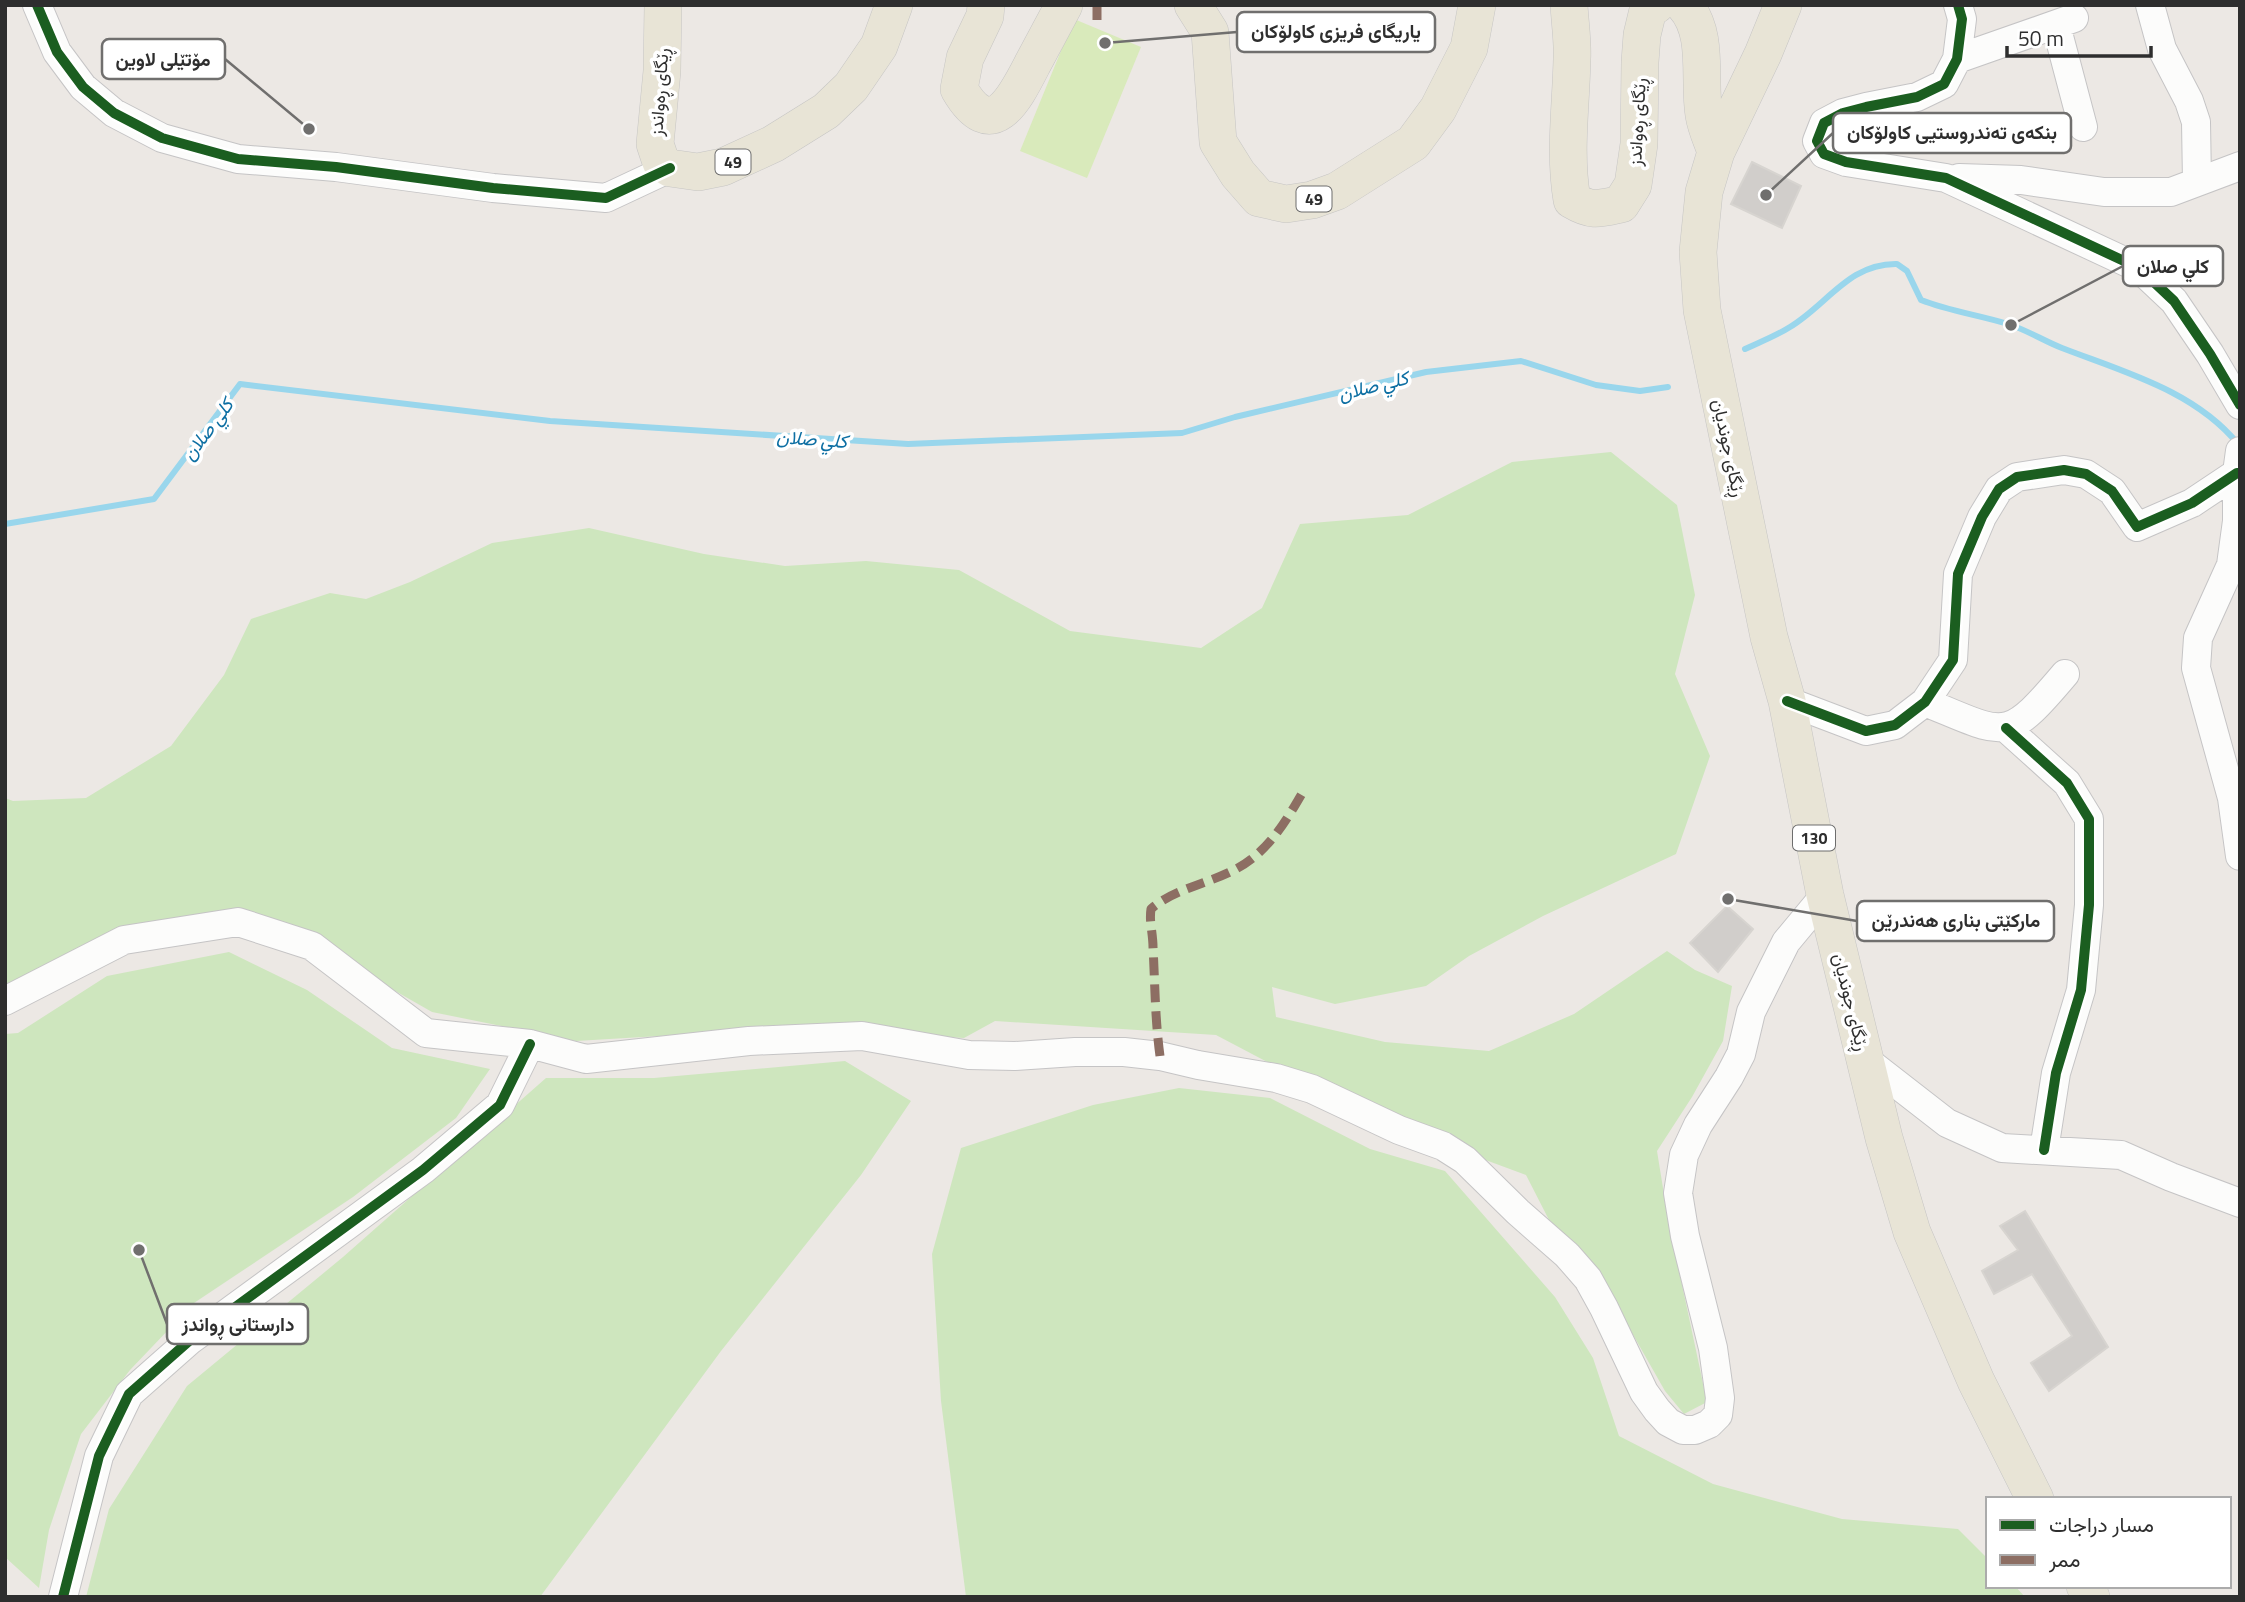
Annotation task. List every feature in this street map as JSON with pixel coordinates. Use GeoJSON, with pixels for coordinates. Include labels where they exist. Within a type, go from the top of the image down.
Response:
{"type":"FeatureCollection","features":[{"type":"Feature","properties":{"kind":"main road","name":"ڕێگای ڕەواندز"},"geometry":{"type":"LineString","coordinates":[[663,5],[662,71],[655,144],[661,162],[670,168]]}},
{"type":"Feature","properties":{"kind":"main road","name":"49"},"geometry":{"type":"LineString","coordinates":[[670,168],[698,172],[723,167],[773,144],[826,111],[851,87],[879,46],[894,5]]}},
{"type":"Feature","properties":{"kind":"main road"},"geometry":{"type":"LineString","coordinates":[[986,5],[985,16],[965,58],[959,89],[969,107],[982,114],[997,114],[1014,100],[1064,5]]}},
{"type":"Feature","properties":{"kind":"main road","name":"49"},"geometry":{"type":"LineString","coordinates":[[1194,5],[1210,32],[1218,142],[1238,174],[1259,198],[1286,204],[1312,200],[1337,191],[1413,143],[1438,109],[1469,48],[1477,5]]}},
{"type":"Feature","properties":{"kind":"main road","name":"ڕێگای ڕەواندز"},"geometry":{"type":"LineString","coordinates":[[1569,5],[1572,57],[1567,143],[1569,180],[1572,200],[1587,209],[1621,204],[1633,185],[1639,144],[1642,36],[1648,10],[1656,5]]}},
{"type":"Feature","properties":{"kind":"main road"},"geometry":{"type":"LineString","coordinates":[[1684,5],[1694,16],[1701,53],[1704,115],[1716,152]]}},
{"type":"Feature","properties":{"kind":"main road","name":"ڕێگای جوندیان"},"geometry":{"type":"LineString","coordinates":[[1783,5],[1763,54],[1716,152],[1704,192],[1698,279],[1702,310],[1769,637],[1787,701],[1825,895],[1884,1138],[1912,1232],[1976,1381],[2034,1497]]}},
{"type":"Feature","properties":{"kind":"street"},"geometry":{"type":"LineString","coordinates":[[37,5],[57,52],[83,88],[114,113],[162,138],[238,159],[336,167],[494,188],[606,198],[670,168]]}},
{"type":"Feature","properties":{"kind":"street"},"geometry":{"type":"LineString","coordinates":[[1958,5],[1962,19],[1957,59],[1944,84],[1917,97],[1843,113],[1824,123],[1817,141],[1824,154],[1846,162],[1946,178],[2021,180],[2104,192],[2171,192],[2240,166]]}},
{"type":"Feature","properties":{"kind":"street"},"geometry":{"type":"LineString","coordinates":[[2150,5],[2162,50],[2189,101],[2196,122],[2197,182]]}},
{"type":"Feature","properties":{"kind":"street"},"geometry":{"type":"LineString","coordinates":[[1957,59],[2065,22],[2082,128]]}},
{"type":"Feature","properties":{"kind":"street"},"geometry":{"type":"LineString","coordinates":[[1946,178],[2139,268],[2174,301],[2240,405]]}},
{"type":"Feature","properties":{"kind":"street"},"geometry":{"type":"LineString","coordinates":[[1787,701],[1866,731],[1895,726],[1925,702],[1953,660],[1958,574],[1982,517],[1999,489],[2017,477],[2035,472],[2064,470],[2086,474],[2112,491],[2137,527],[2192,503],[2238,461]]}},
{"type":"Feature","properties":{"kind":"street"},"geometry":{"type":"LineString","coordinates":[[2238,461],[2231,565],[2198,638],[2196,668],[2232,798],[2240,856]]}},
{"type":"Feature","properties":{"kind":"street"},"geometry":{"type":"LineString","coordinates":[[1925,702],[1990,728],[2006,728],[2021,722],[2065,674]]}},
{"type":"Feature","properties":{"kind":"street"},"geometry":{"type":"LineString","coordinates":[[2006,728],[2067,783],[2089,819],[2089,905],[2081,990],[2056,1073],[2044,1150]]}},
{"type":"Feature","properties":{"kind":"street"},"geometry":{"type":"LineString","coordinates":[[5,1001],[124,940],[238,922],[312,946],[426,1033],[530,1044],[586,1059],[749,1041],[862,1036],[968,1055],[1099,1052],[1160,1056],[1276,1078],[1312,1089],[1399,1130],[1443,1146],[1465,1160],[1567,1255],[1588,1279],[1644,1392],[1668,1422],[1683,1430],[1695,1430],[1709,1424],[1718,1415],[1720,1398],[1713,1348],[1685,1236],[1678,1193],[1684,1156],[1698,1125],[1741,1054],[1751,1012],[1786,942],[1825,895]]}},
{"type":"Feature","properties":{"kind":"street"},"geometry":{"type":"LineString","coordinates":[[63,1597],[99,1456],[130,1394],[189,1341],[422,1170],[500,1105],[530,1044]]}},
{"type":"Feature","properties":{"kind":"street"},"geometry":{"type":"LineString","coordinates":[[1866,1060],[1947,1123],[2002,1148],[2121,1155],[2240,1203]]}},
{"type":"Feature","properties":{"kind":"green space"},"geometry":{"type":"Polygon","coordinates":[[[1074,19],[1141,47],[1087,178],[1020,151],[1074,19]]]}},
{"type":"Feature","properties":{"kind":"green space"},"geometry":{"type":"Polygon","coordinates":[[[1611,452],[1677,505],[1695,595],[1675,674],[1710,756],[1676,854],[1543,916],[1469,956],[1426,986],[1335,1004],[1272,987],[1276,1017],[1385,1042],[1489,1051],[1574,1014],[1667,951],[1695,970],[1732,986],[1723,1041],[1692,1097],[1657,1151],[1668,1219],[1707,1402],[1684,1414],[1665,1391],[1619,1310],[1567,1255],[1526,1175],[1375,1119],[1216,1035],[995,1021],[964,1038],[793,1028],[576,1041],[432,1012],[355,968],[241,915],[5,989],[5,798],[13,801],[86,798],[171,746],[224,675],[251,619],[330,593],[366,599],[410,582],[492,543],[589,528],[704,554],[785,566],[866,561],[959,570],[1070,631],[1201,648],[1262,608],[1300,524],[1408,515],[1512,462],[1611,452]]]}},
{"type":"Feature","properties":{"kind":"green space"},"geometry":{"type":"Polygon","coordinates":[[[229,952],[307,990],[392,1048],[490,1069],[456,1118],[353,1197],[194,1303],[130,1370],[81,1434],[49,1530],[39,1588],[5,1557],[5,1034],[18,1033],[107,976],[229,952]]]}},
{"type":"Feature","properties":{"kind":"green space"},"geometry":{"type":"Polygon","coordinates":[[[845,1061],[911,1101],[861,1175],[721,1351],[540,1597],[86,1597],[109,1509],[187,1386],[343,1257],[546,1078],[654,1078],[845,1061]]]}},
{"type":"Feature","properties":{"kind":"green space"},"geometry":{"type":"Polygon","coordinates":[[[1179,1088],[1270,1098],[1370,1149],[1445,1171],[1555,1297],[1593,1358],[1619,1436],[1713,1484],[1842,1519],[1958,1529],[1986,1557],[1986,1588],[2017,1588],[2025,1597],[966,1597],[941,1401],[932,1254],[961,1148],[1093,1105],[1179,1088]]]}},
{"type":"Feature","properties":{"kind":"building"},"geometry":{"type":"Polygon","coordinates":[[[1752,162],[1801,186],[1782,228],[1731,204],[1752,162]]]}},
{"type":"Feature","properties":{"kind":"building"},"geometry":{"type":"Polygon","coordinates":[[[1727,906],[1753,929],[1718,972],[1690,943],[1727,906]]]}},
{"type":"Feature","properties":{"kind":"building"},"geometry":{"type":"Polygon","coordinates":[[[2025,1211],[2108,1347],[2049,1391],[2031,1363],[2072,1336],[2032,1274],[1994,1294],[1982,1271],[2018,1250],[2000,1226],[2025,1211]]]}},
{"type":"Feature","properties":{"kind":"waterway","name":"كلي صلان"},"geometry":{"type":"LineString","coordinates":[[1745,349],[1790,327],[1839,287],[1865,270],[1897,264],[1907,271],[1921,300],[2015,326],[2062,348],[2157,385],[2201,410],[2238,444]]}},
{"type":"Feature","properties":{"kind":"waterway","name":"كلي صلان"},"geometry":{"type":"LineString","coordinates":[[5,524],[154,499],[240,384],[550,421],[908,444],[1182,433],[1235,417],[1426,372],[1521,361],[1596,385],[1640,391],[1668,387]]}},
{"type":"Feature","properties":{"kind":"marked path"},"geometry":{"type":"LineString","coordinates":[[1097,5],[1097,20]]}},
{"type":"Feature","properties":{"kind":"marked path"},"geometry":{"type":"LineString","coordinates":[[1160,1056],[1151,909],[1170,896],[1224,875],[1257,855],[1283,824],[1304,790]]}},
{"type":"Feature","properties":{"kind":"cycle path"},"geometry":{"type":"LineString","coordinates":[[37,5],[57,52],[83,87],[114,113],[162,138],[238,159],[336,167],[493,188],[606,198],[670,168]]}},
{"type":"Feature","properties":{"kind":"cycle path"},"geometry":{"type":"LineString","coordinates":[[1958,5],[1962,19],[1957,59],[1944,84],[1917,97],[1843,113],[1824,123],[1817,141],[1824,154],[1846,162],[1946,178],[2139,268],[2174,301],[2240,405]]}},
{"type":"Feature","properties":{"kind":"cycle path"},"geometry":{"type":"LineString","coordinates":[[1787,701],[1866,731],[1895,725],[1925,702],[1953,660],[1958,574],[1982,517],[1999,489],[2017,477],[2064,470],[2086,474],[2112,491],[2137,527],[2192,503],[2237,473]]}},
{"type":"Feature","properties":{"kind":"cycle path"},"geometry":{"type":"LineString","coordinates":[[2006,728],[2067,783],[2089,819],[2089,905],[2081,990],[2056,1073],[2044,1150]]}},
{"type":"Feature","properties":{"kind":"cycle path"},"geometry":{"type":"LineString","coordinates":[[63,1597],[99,1456],[129,1394],[189,1341],[423,1170],[500,1105],[530,1044]]}},
{"type":"Feature","properties":{"kind":"place","name":"یاریگای فریزی کاولۆکان"},"geometry":{"type":"Point","coordinates":[1105,43]}},
{"type":"Feature","properties":{"kind":"place","name":"مۆتێلی لاوین"},"geometry":{"type":"Point","coordinates":[309,129]}},
{"type":"Feature","properties":{"kind":"place","name":"بنکەی تەندروستیی کاولۆکان"},"geometry":{"type":"Point","coordinates":[1766,195]}},
{"type":"Feature","properties":{"kind":"place","name":"كلي صلان"},"geometry":{"type":"Point","coordinates":[2011,325]}},
{"type":"Feature","properties":{"kind":"place","name":"مارکێتی بناری هەندرێن"},"geometry":{"type":"Point","coordinates":[1728,899]}},
{"type":"Feature","properties":{"kind":"place","name":"دارستانی ڕواندز"},"geometry":{"type":"Point","coordinates":[139,1250]}}]}
